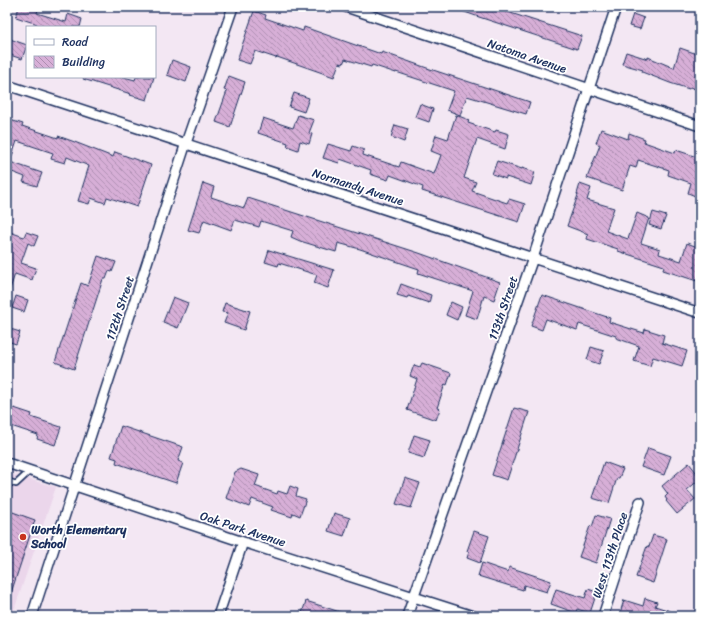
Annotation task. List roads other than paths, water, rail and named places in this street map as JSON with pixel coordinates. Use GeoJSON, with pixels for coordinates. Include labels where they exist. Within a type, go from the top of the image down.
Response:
{"type":"FeatureCollection","features":[{"type":"Feature","properties":{"kind":"street","name":"112th Street"},"geometry":{"type":"LineString","coordinates":[[32,616],[186,143],[233,7]]}},
{"type":"Feature","properties":{"kind":"street","name":"Natoma Avenue"},"geometry":{"type":"LineString","coordinates":[[346,7],[589,90],[700,126]]}},
{"type":"Feature","properties":{"kind":"street","name":"113th Street"},"geometry":{"type":"LineString","coordinates":[[407,616],[534,258],[616,7]]}},
{"type":"Feature","properties":{"kind":"street","name":"Normandy Avenue"},"geometry":{"type":"LineString","coordinates":[[7,85],[700,313]]}},
{"type":"Feature","properties":{"kind":"street","name":"Oak Park Avenue"},"geometry":{"type":"LineString","coordinates":[[7,463],[242,542],[472,616]]}},
{"type":"Feature","properties":{"kind":"street","name":"West 113th Place"},"geometry":{"type":"LineString","coordinates":[[603,616],[640,502]]}},
{"type":"Feature","properties":{"kind":"street"},"geometry":{"type":"LineString","coordinates":[[218,616],[242,542]]}},
{"type":"Feature","properties":{"kind":"lane"},"geometry":{"type":"LineString","coordinates":[[7,481],[16,484],[31,470]]}},
{"type":"Feature","properties":{"kind":"place","name":"Worth Elementary School"},"geometry":{"type":"Point","coordinates":[23,537]}}]}
